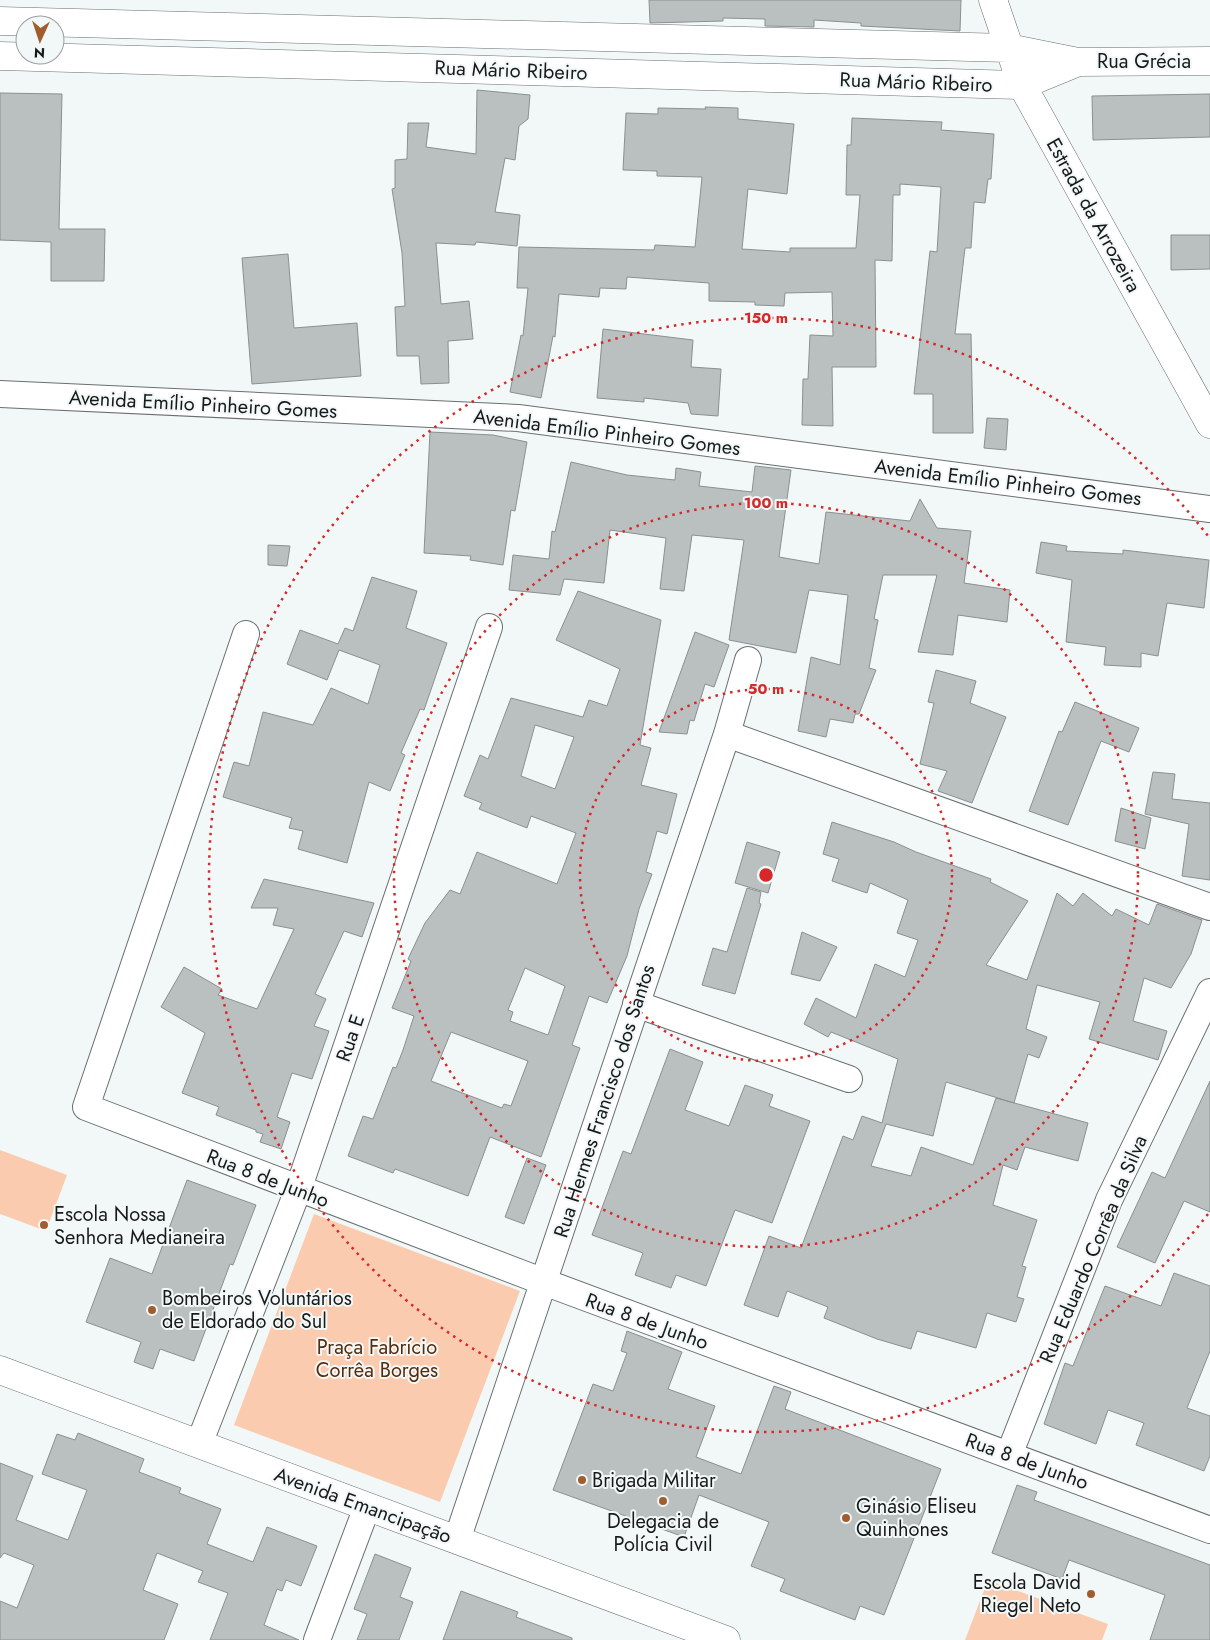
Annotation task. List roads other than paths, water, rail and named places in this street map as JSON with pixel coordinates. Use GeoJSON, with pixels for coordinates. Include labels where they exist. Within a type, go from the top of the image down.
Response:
{"type":"FeatureCollection","features":[{"type":"Feature","properties":{"kind":"main road","name":"Estrada da Arrozeira"},"geometry":{"type":"LineString","coordinates":[[993,0],[1022,85],[1209,420]]}},
{"type":"Feature","properties":{"kind":"main road","name":"Rua Mário Ribeiro"},"geometry":{"type":"LineString","coordinates":[[0,21],[1008,48]]}},
{"type":"Feature","properties":{"kind":"main road"},"geometry":{"type":"LineString","coordinates":[[350,66],[354,31]]}},
{"type":"Feature","properties":{"kind":"main road","name":"Rua Grécia"},"geometry":{"type":"LineString","coordinates":[[1008,48],[1078,62],[1210,61]]}},
{"type":"Feature","properties":{"kind":"main road","name":"Rua Mário Ribeiro"},"geometry":{"type":"LineString","coordinates":[[0,56],[1022,85]]}},
{"type":"Feature","properties":{"kind":"main road","name":"Rua Grécia"},"geometry":{"type":"LineString","coordinates":[[1022,85],[1078,62]]}},
{"type":"Feature","properties":{"kind":"main road","name":"Avenida Emancipação"},"geometry":{"type":"LineString","coordinates":[[0,1370],[726,1640]]}},
{"type":"Feature","properties":{"kind":"street","name":"Avenida Emílio Pinheiro Gomes"},"geometry":{"type":"LineString","coordinates":[[0,394],[518,418],[1210,509]]}},
{"type":"Feature","properties":{"kind":"street","name":"Rua E"},"geometry":{"type":"LineString","coordinates":[[198,1444],[298,1190],[489,627]]}},
{"type":"Feature","properties":{"kind":"street","name":"Rua 8 de Junho"},"geometry":{"type":"LineString","coordinates":[[246,634],[86,1107],[298,1190],[1210,1530]]}},
{"type":"Feature","properties":{"kind":"street","name":"Rua Hermes Francisco dos Santos"},"geometry":{"type":"LineString","coordinates":[[458,1540],[727,734],[748,660]]}},
{"type":"Feature","properties":{"kind":"street"},"geometry":{"type":"LineString","coordinates":[[727,734],[1210,908]]}},
{"type":"Feature","properties":{"kind":"street","name":"Rua Eduardo Corrêa da Silva"},"geometry":{"type":"LineString","coordinates":[[1009,1454],[1109,1200],[1210,992]]}},
{"type":"Feature","properties":{"kind":"street"},"geometry":{"type":"LineString","coordinates":[[636,1004],[849,1079]]}},
{"type":"Feature","properties":{"kind":"street"},"geometry":{"type":"LineString","coordinates":[[317,1640],[367,1507]]}},
{"type":"Feature","properties":{"kind":"place","name":"Escola Nossa Senhora Medianeira"},"geometry":{"type":"Point","coordinates":[44,1225]}},
{"type":"Feature","properties":{"kind":"place","name":"Bombeiros Voluntários de Eldorado do Sul"},"geometry":{"type":"Point","coordinates":[152,1310]}},
{"type":"Feature","properties":{"kind":"place","name":"Brigada Militar"},"geometry":{"type":"Point","coordinates":[582,1480]}},
{"type":"Feature","properties":{"kind":"place","name":"Delegacia de Polícia Civil"},"geometry":{"type":"Point","coordinates":[663,1501]}},
{"type":"Feature","properties":{"kind":"place","name":"Ginásio Eliseu Quinhones"},"geometry":{"type":"Point","coordinates":[846,1518]}},
{"type":"Feature","properties":{"kind":"place","name":"Escola David Riegel Neto"},"geometry":{"type":"Point","coordinates":[1091,1594]}},
{"type":"Feature","properties":{"kind":"park label","name":"Praça Fabrício Corrêa Borges"},"geometry":{"type":"Point","coordinates":[377,1358]}}]}
